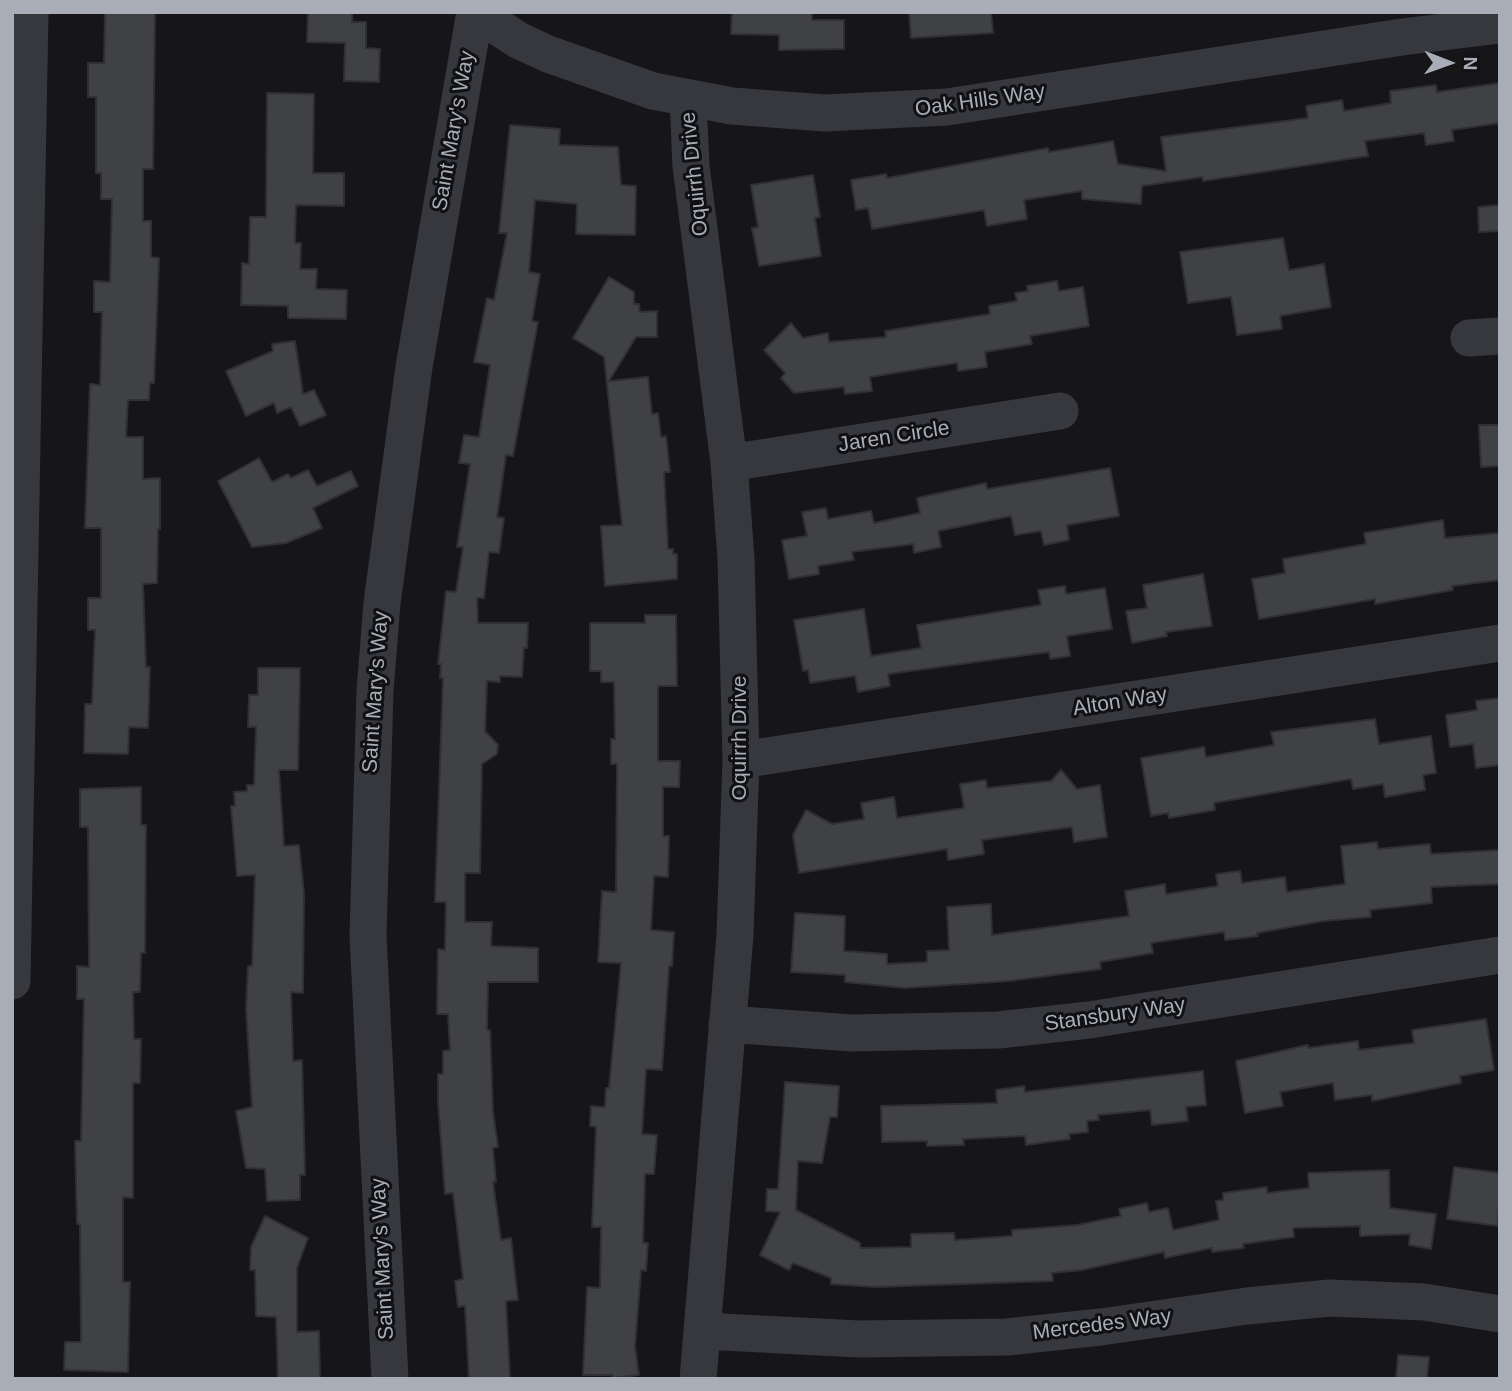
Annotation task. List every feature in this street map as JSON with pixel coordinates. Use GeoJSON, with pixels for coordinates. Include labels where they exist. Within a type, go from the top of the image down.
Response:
{"type":"FeatureCollection","features":[{"type":"Feature","properties":{"kind":"street"},"geometry":{"type":"LineString","coordinates":[[12,981],[30,12]]}},
{"type":"Feature","properties":{"kind":"street","name":"Oak Hills Way"},"geometry":{"type":"LineString","coordinates":[[475,12],[518,40],[548,54],[640,87],[688,99],[825,114],[910,111],[1500,25]]}},
{"type":"Feature","properties":{"kind":"street","name":"Saint Mary's Way"},"geometry":{"type":"LineString","coordinates":[[390,1379],[368,935],[375,691],[382,603],[414,367],[475,12]]}},
{"type":"Feature","properties":{"kind":"street","name":"Oquirrh Drive"},"geometry":{"type":"LineString","coordinates":[[688,99],[691,166],[729,463],[737,572],[741,760],[740,847],[698,1379]]}},
{"type":"Feature","properties":{"kind":"street","name":"Jaren Circle"},"geometry":{"type":"LineString","coordinates":[[729,463],[1059,411]]}},
{"type":"Feature","properties":{"kind":"street","name":"Alton Way"},"geometry":{"type":"LineString","coordinates":[[741,760],[1500,643]]}},
{"type":"Feature","properties":{"kind":"street","name":"Stansbury Way"},"geometry":{"type":"LineString","coordinates":[[727,1024],[852,1034],[998,1030],[1090,1020],[1500,955]]}},
{"type":"Feature","properties":{"kind":"street","name":"Mercedes Way"},"geometry":{"type":"LineString","coordinates":[[703,1331],[859,1339],[1007,1337],[1101,1328],[1247,1306],[1331,1298],[1424,1302],[1500,1314]]}},
{"type":"Feature","properties":{"kind":"building"},"geometry":{"type":"Polygon","coordinates":[[[105,12],[155,12],[153,169],[143,169],[143,221],[151,221],[151,257],[159,258],[154,383],[150,383],[149,400],[128,400],[126,437],[143,437],[143,479],[160,478],[160,529],[157,583],[143,584],[146,667],[150,667],[148,728],[129,727],[128,754],[84,753],[85,704],[92,704],[95,630],[88,630],[88,598],[101,598],[101,528],[85,528],[90,384],[100,385],[102,312],[94,312],[94,281],[110,282],[112,199],[101,199],[101,173],[96,173],[96,97],[88,97],[88,63],[104,63],[105,12]]]}},
{"type":"Feature","properties":{"kind":"building"},"geometry":{"type":"Polygon","coordinates":[[[308,12],[352,12],[352,22],[366,22],[366,48],[380,49],[379,82],[344,81],[345,43],[307,42],[308,12]]]}},
{"type":"Feature","properties":{"kind":"building"},"geometry":{"type":"Polygon","coordinates":[[[732,12],[812,12],[812,20],[844,20],[844,49],[779,50],[779,35],[731,34],[732,12]]]}},
{"type":"Feature","properties":{"kind":"building"},"geometry":{"type":"Polygon","coordinates":[[[909,12],[991,12],[993,33],[911,38],[909,12]]]}},
{"type":"Feature","properties":{"kind":"building"},"geometry":{"type":"Polygon","coordinates":[[[1500,83],[1500,123],[1452,130],[1454,141],[1426,145],[1424,133],[1365,141],[1368,156],[1203,181],[1202,177],[1142,186],[1141,204],[1082,199],[1082,191],[1024,200],[1027,219],[987,226],[984,210],[872,229],[868,208],[856,210],[851,180],[886,174],[887,178],[1048,148],[1049,152],[1113,141],[1118,164],[1166,171],[1161,137],[1308,118],[1306,106],[1342,100],[1344,111],[1391,103],[1390,91],[1436,85],[1437,92],[1500,83]]]}},
{"type":"Feature","properties":{"kind":"building"},"geometry":{"type":"Polygon","coordinates":[[[267,93],[314,94],[313,173],[344,173],[344,206],[296,205],[295,243],[301,243],[300,269],[317,269],[316,289],[347,290],[346,319],[288,318],[288,306],[241,305],[242,263],[249,264],[250,217],[266,217],[267,93]]]}},
{"type":"Feature","properties":{"kind":"building"},"geometry":{"type":"Polygon","coordinates":[[[510,125],[560,129],[559,145],[618,147],[621,185],[636,186],[635,235],[576,234],[577,204],[535,200],[529,272],[540,274],[532,321],[538,322],[513,456],[506,455],[497,517],[504,518],[499,553],[489,552],[484,598],[477,598],[478,623],[528,623],[527,648],[524,648],[522,677],[500,676],[500,682],[487,681],[485,731],[498,745],[497,754],[482,764],[480,873],[465,873],[465,922],[492,922],[491,946],[538,948],[538,982],[488,982],[487,1030],[490,1030],[493,1112],[498,1147],[493,1148],[496,1182],[493,1182],[501,1240],[511,1238],[518,1300],[506,1301],[510,1379],[469,1379],[465,1306],[458,1307],[455,1281],[463,1279],[453,1193],[445,1194],[438,1102],[438,1074],[443,1074],[443,1051],[450,1050],[448,1014],[437,1014],[438,949],[445,950],[446,902],[435,902],[443,678],[440,678],[441,664],[438,664],[446,591],[456,592],[463,547],[457,547],[470,464],[459,463],[464,435],[479,437],[490,365],[474,362],[487,298],[494,300],[507,233],[499,233],[510,125]]]}},
{"type":"Feature","properties":{"kind":"building"},"geometry":{"type":"Polygon","coordinates":[[[813,175],[820,217],[815,218],[821,256],[759,266],[752,228],[758,227],[751,185],[813,175]]]}},
{"type":"Feature","properties":{"kind":"building"},"geometry":{"type":"Polygon","coordinates":[[[1500,205],[1500,231],[1479,232],[1478,207],[1500,205]]]}},
{"type":"Feature","properties":{"kind":"building"},"geometry":{"type":"Polygon","coordinates":[[[1283,238],[1289,270],[1324,264],[1331,307],[1280,316],[1282,329],[1237,335],[1231,297],[1188,303],[1180,252],[1283,238]]]}},
{"type":"Feature","properties":{"kind":"building"},"geometry":{"type":"Polygon","coordinates":[[[609,277],[634,292],[634,304],[639,304],[640,312],[657,311],[657,337],[636,337],[609,381],[648,377],[652,414],[658,413],[661,437],[666,436],[670,472],[664,472],[668,549],[673,549],[673,554],[677,554],[677,579],[605,586],[601,526],[622,525],[604,357],[573,338],[609,277]]]}},
{"type":"Feature","properties":{"kind":"building"},"geometry":{"type":"Polygon","coordinates":[[[1057,281],[1059,291],[1083,287],[1089,326],[1030,336],[1032,344],[985,352],[987,367],[958,371],[957,363],[870,377],[872,391],[845,394],[844,387],[794,393],[781,378],[785,373],[764,350],[791,323],[803,338],[828,333],[829,342],[886,337],[885,331],[990,314],[989,306],[1017,301],[1015,293],[1028,291],[1027,286],[1057,281]]]}},
{"type":"Feature","properties":{"kind":"building"},"geometry":{"type":"Polygon","coordinates":[[[295,341],[303,394],[314,390],[326,415],[300,426],[291,407],[277,413],[274,403],[246,416],[226,371],[273,351],[272,344],[295,341]]]}},
{"type":"Feature","properties":{"kind":"building"},"geometry":{"type":"Polygon","coordinates":[[[1479,425],[1500,425],[1500,466],[1481,467],[1479,425]]]}},
{"type":"Feature","properties":{"kind":"building"},"geometry":{"type":"Polygon","coordinates":[[[259,458],[272,482],[288,474],[291,478],[308,470],[317,486],[351,471],[358,486],[313,508],[322,528],[286,543],[252,547],[218,481],[259,458]]]}},
{"type":"Feature","properties":{"kind":"building"},"geometry":{"type":"Polygon","coordinates":[[[1110,468],[1119,516],[1067,525],[1069,540],[1044,545],[1041,531],[1015,535],[1011,516],[938,531],[941,547],[914,553],[913,544],[852,552],[854,560],[818,566],[819,574],[789,579],[782,540],[807,536],[802,512],[826,508],[828,519],[871,511],[874,523],[920,513],[917,498],[986,483],[987,489],[1110,468]]]}},
{"type":"Feature","properties":{"kind":"building"},"geometry":{"type":"Polygon","coordinates":[[[1443,520],[1445,538],[1500,533],[1500,580],[1452,586],[1453,590],[1375,604],[1375,599],[1259,619],[1252,579],[1285,573],[1283,559],[1366,544],[1364,533],[1443,520]]]}},
{"type":"Feature","properties":{"kind":"building"},"geometry":{"type":"Polygon","coordinates":[[[1203,574],[1212,626],[1166,632],[1167,636],[1132,643],[1126,611],[1147,608],[1143,585],[1203,574]]]}},
{"type":"Feature","properties":{"kind":"building"},"geometry":{"type":"Polygon","coordinates":[[[1065,586],[1066,594],[1105,588],[1112,629],[1067,636],[1070,656],[1050,659],[1049,652],[888,674],[890,686],[858,692],[855,676],[810,683],[808,670],[803,671],[794,620],[864,609],[871,656],[921,648],[917,625],[1041,605],[1038,590],[1065,586]]]}},
{"type":"Feature","properties":{"kind":"building"},"geometry":{"type":"Polygon","coordinates":[[[645,615],[676,615],[677,686],[658,686],[658,761],[680,761],[679,787],[663,787],[663,836],[669,836],[668,877],[654,876],[651,930],[674,932],[662,1070],[646,1069],[642,1134],[657,1135],[654,1174],[645,1174],[643,1243],[648,1243],[646,1271],[641,1270],[635,1347],[639,1375],[612,1378],[612,1375],[583,1375],[587,1287],[600,1288],[601,1227],[592,1227],[596,1127],[590,1126],[591,1106],[605,1107],[606,1088],[609,1088],[621,963],[598,962],[602,891],[616,892],[617,764],[611,764],[611,739],[615,739],[614,682],[601,682],[601,671],[590,671],[590,623],[645,623],[645,615]]]}},
{"type":"Feature","properties":{"kind":"building"},"geometry":{"type":"Polygon","coordinates":[[[258,668],[300,668],[298,770],[279,770],[284,846],[299,845],[304,893],[303,993],[291,992],[293,1061],[302,1060],[305,1175],[300,1175],[300,1200],[267,1201],[265,1169],[246,1168],[236,1111],[252,1107],[246,1008],[248,966],[252,966],[255,875],[237,876],[231,806],[235,806],[234,792],[247,791],[247,785],[254,785],[256,727],[248,727],[249,695],[258,695],[258,668]]]}},
{"type":"Feature","properties":{"kind":"building"},"geometry":{"type":"Polygon","coordinates":[[[1500,698],[1500,765],[1476,768],[1473,744],[1450,747],[1446,715],[1477,710],[1476,701],[1500,698]]]}},
{"type":"Feature","properties":{"kind":"building"},"geometry":{"type":"Polygon","coordinates":[[[1375,719],[1379,744],[1431,736],[1436,773],[1423,775],[1425,790],[1385,797],[1383,784],[1353,789],[1351,779],[1214,803],[1215,810],[1169,818],[1168,813],[1151,816],[1141,758],[1204,747],[1206,757],[1274,745],[1271,732],[1375,719]]]}},
{"type":"Feature","properties":{"kind":"building"},"geometry":{"type":"Polygon","coordinates":[[[1061,770],[1077,789],[1100,785],[1107,837],[1074,842],[1072,827],[982,840],[984,854],[948,860],[947,849],[799,873],[793,835],[806,810],[832,824],[864,819],[861,803],[894,797],[897,818],[964,808],[960,784],[986,780],[987,788],[1051,781],[1061,770]]]}},
{"type":"Feature","properties":{"kind":"building"},"geometry":{"type":"Polygon","coordinates":[[[141,787],[141,825],[146,825],[145,953],[141,953],[140,992],[133,992],[134,1039],[141,1039],[140,1083],[133,1083],[133,1198],[123,1197],[123,1282],[130,1282],[128,1372],[64,1370],[65,1342],[81,1342],[80,1224],[77,1224],[75,1141],[81,1141],[84,999],[77,999],[77,966],[89,967],[88,827],[80,827],[80,789],[141,787]]]}},
{"type":"Feature","properties":{"kind":"building"},"geometry":{"type":"Polygon","coordinates":[[[1377,842],[1378,849],[1430,844],[1431,854],[1500,850],[1500,884],[1431,887],[1432,903],[1370,910],[1371,917],[1323,921],[1257,933],[1258,936],[1225,940],[1224,932],[1151,943],[1153,953],[1100,962],[1101,969],[1009,981],[905,988],[845,982],[845,975],[791,972],[795,913],[845,916],[844,951],[887,954],[887,964],[927,962],[927,951],[949,950],[947,907],[991,904],[992,935],[1129,916],[1125,891],[1165,884],[1166,894],[1218,886],[1216,874],[1240,871],[1242,883],[1285,877],[1287,892],[1345,884],[1341,846],[1377,842]]]}},
{"type":"Feature","properties":{"kind":"building"},"geometry":{"type":"Polygon","coordinates":[[[1486,1019],[1494,1070],[1460,1076],[1461,1083],[1372,1101],[1372,1095],[1335,1100],[1333,1083],[1280,1092],[1283,1106],[1245,1113],[1236,1061],[1308,1045],[1308,1048],[1358,1041],[1359,1050],[1414,1043],[1412,1030],[1486,1019]]]}},
{"type":"Feature","properties":{"kind":"building"},"geometry":{"type":"Polygon","coordinates":[[[1203,1071],[1206,1105],[1186,1107],[1188,1121],[1152,1125],[1150,1110],[1098,1115],[1099,1120],[1087,1121],[1088,1132],[1069,1134],[1070,1139],[1026,1145],[1025,1136],[963,1139],[964,1145],[927,1146],[927,1141],[882,1142],[881,1106],[997,1103],[996,1090],[1024,1086],[1025,1092],[1203,1071]]]}},
{"type":"Feature","properties":{"kind":"building"},"geometry":{"type":"Polygon","coordinates":[[[785,1082],[839,1086],[837,1117],[830,1117],[822,1163],[798,1161],[796,1210],[860,1243],[860,1248],[911,1247],[911,1234],[954,1233],[955,1240],[1012,1236],[1012,1230],[1077,1225],[1121,1216],[1119,1209],[1147,1203],[1149,1212],[1168,1208],[1173,1230],[1219,1220],[1216,1201],[1223,1200],[1223,1193],[1267,1187],[1267,1193],[1309,1188],[1308,1173],[1389,1170],[1390,1208],[1436,1214],[1431,1249],[1409,1245],[1410,1234],[1360,1236],[1360,1226],[1293,1228],[1294,1237],[1243,1244],[1244,1248],[1212,1252],[1212,1248],[1165,1258],[1164,1252],[1082,1270],[1052,1273],[1053,1281],[875,1287],[831,1284],[831,1278],[793,1263],[789,1270],[760,1255],[780,1212],[766,1211],[767,1189],[778,1189],[785,1082]]]}},
{"type":"Feature","properties":{"kind":"building"},"geometry":{"type":"Polygon","coordinates":[[[1454,1167],[1500,1173],[1498,1226],[1447,1219],[1454,1167]]]}},
{"type":"Feature","properties":{"kind":"building"},"geometry":{"type":"Polygon","coordinates":[[[265,1216],[308,1238],[297,1268],[297,1332],[319,1331],[320,1379],[278,1379],[276,1317],[256,1316],[255,1270],[250,1270],[251,1247],[265,1216]]]}},
{"type":"Feature","properties":{"kind":"building"},"geometry":{"type":"Polygon","coordinates":[[[1398,1355],[1429,1357],[1427,1379],[1396,1379],[1398,1355]]]}}]}
